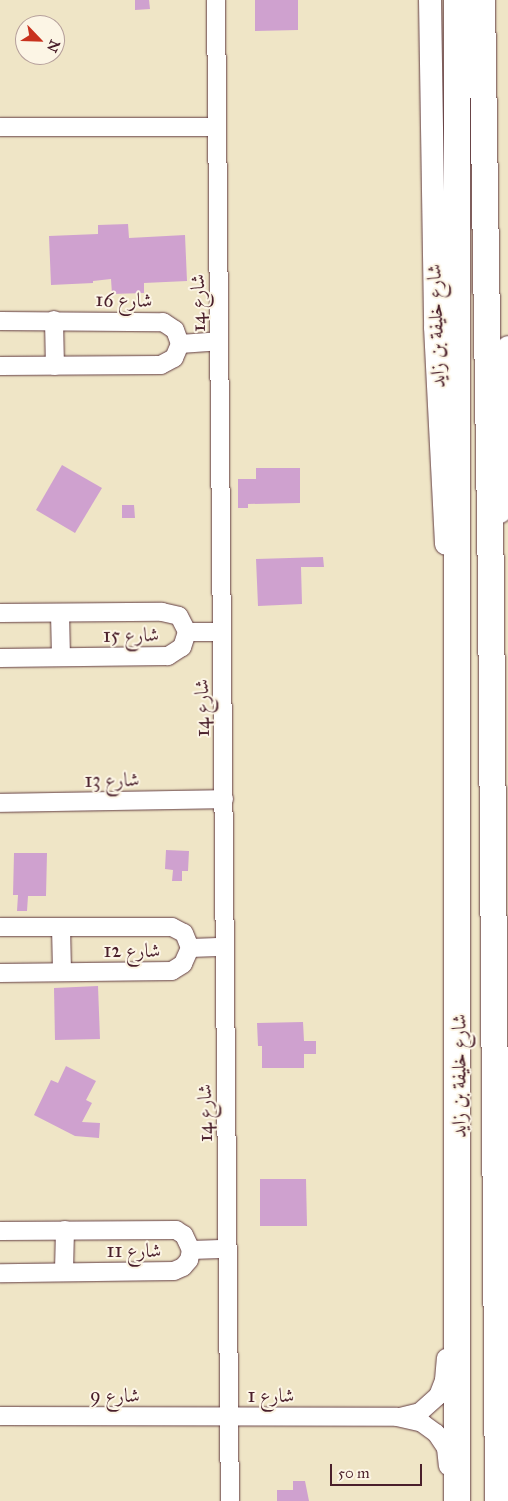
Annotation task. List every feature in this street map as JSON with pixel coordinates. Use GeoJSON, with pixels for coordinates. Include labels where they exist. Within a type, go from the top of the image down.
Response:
{"type":"FeatureCollection","features":[{"type":"Feature","properties":{"kind":"highway","name":"شارع خليفة بن زايد"},"geometry":{"type":"LineString","coordinates":[[457,0],[457,1501]]}},
{"type":"Feature","properties":{"kind":"highway","name":"شارع خليفة بن زايد"},"geometry":{"type":"LineString","coordinates":[[482,0],[491,588],[498,1501]]}},
{"type":"Feature","properties":{"kind":"main road","name":"شارع خليفة بن زايد"},"geometry":{"type":"LineString","coordinates":[[430,0],[435,337],[446,544],[458,650]]}},
{"type":"Feature","properties":{"kind":"main road","name":"شارع خليفة بن زايد"},"geometry":{"type":"LineString","coordinates":[[491,588],[502,494],[508,347]]}},
{"type":"Feature","properties":{"kind":"street","name":"شارع 14"},"geometry":{"type":"LineString","coordinates":[[216,0],[229,1416]]}},
{"type":"Feature","properties":{"kind":"street"},"geometry":{"type":"LineString","coordinates":[[0,127],[217,127]]}},
{"type":"Feature","properties":{"kind":"street"},"geometry":{"type":"LineString","coordinates":[[54,320],[55,366]]}},
{"type":"Feature","properties":{"kind":"street","name":"شارع 16"},"geometry":{"type":"LineString","coordinates":[[0,321],[164,322],[176,330],[180,344]]}},
{"type":"Feature","properties":{"kind":"street"},"geometry":{"type":"LineString","coordinates":[[0,366],[161,365],[174,358],[180,344],[219,341]]}},
{"type":"Feature","properties":{"kind":"street"},"geometry":{"type":"LineString","coordinates":[[60,612],[61,657]]}},
{"type":"Feature","properties":{"kind":"street","name":"شارع 15"},"geometry":{"type":"LineString","coordinates":[[0,613],[171,612],[184,623],[187,632],[182,647],[168,656],[0,658]]}},
{"type":"Feature","properties":{"kind":"street","name":"شارع 15"},"geometry":{"type":"LineString","coordinates":[[187,632],[222,632]]}},
{"type":"Feature","properties":{"kind":"street","name":"شارع 13"},"geometry":{"type":"LineString","coordinates":[[0,803],[224,800]]}},
{"type":"Feature","properties":{"kind":"street","name":"شارع 12"},"geometry":{"type":"LineString","coordinates":[[0,927],[172,927],[184,933],[190,948],[183,964],[172,971],[0,973]]}},
{"type":"Feature","properties":{"kind":"street"},"geometry":{"type":"LineString","coordinates":[[61,927],[62,971]]}},
{"type":"Feature","properties":{"kind":"street","name":"شارع 12"},"geometry":{"type":"LineString","coordinates":[[190,948],[225,947]]}},
{"type":"Feature","properties":{"kind":"street"},"geometry":{"type":"LineString","coordinates":[[494,956],[504,975],[508,1001]]}},
{"type":"Feature","properties":{"kind":"street"},"geometry":{"type":"LineString","coordinates":[[495,1154],[500,1150],[504,1141],[504,1106],[508,1094]]}},
{"type":"Feature","properties":{"kind":"street"},"geometry":{"type":"LineString","coordinates":[[64,1230],[64,1271]]}},
{"type":"Feature","properties":{"kind":"street","name":"شارع 11"},"geometry":{"type":"LineString","coordinates":[[0,1231],[176,1230],[184,1235],[191,1250],[189,1260],[183,1267],[174,1271],[0,1273]]}},
{"type":"Feature","properties":{"kind":"street","name":"شارع 11"},"geometry":{"type":"LineString","coordinates":[[191,1250],[228,1249]]}},
{"type":"Feature","properties":{"kind":"street","name":"شارع 1"},"geometry":{"type":"LineString","coordinates":[[230,1501],[229,1416],[397,1417],[420,1412],[438,1396],[444,1380],[448,1350],[456,1333]]}},
{"type":"Feature","properties":{"kind":"street","name":"شارع 9"},"geometry":{"type":"LineString","coordinates":[[0,1416],[229,1416]]}},
{"type":"Feature","properties":{"kind":"street","name":"شارع 1"},"geometry":{"type":"LineString","coordinates":[[397,1417],[422,1423],[430,1427],[442,1440],[448,1462],[452,1501]]}},
{"type":"Feature","properties":{"kind":"building"},"geometry":{"type":"Polygon","coordinates":[[[135,0],[149,0],[150,9],[135,10],[135,0]]]}},
{"type":"Feature","properties":{"kind":"building"},"geometry":{"type":"Polygon","coordinates":[[[255,0],[298,0],[298,30],[255,31],[255,0]]]}},
{"type":"Feature","properties":{"kind":"building"},"geometry":{"type":"Polygon","coordinates":[[[128,224],[129,238],[185,235],[187,281],[144,283],[144,293],[112,294],[111,279],[93,281],[93,283],[51,285],[49,236],[98,234],[98,225],[128,224]]]}},
{"type":"Feature","properties":{"kind":"building"},"geometry":{"type":"Polygon","coordinates":[[[62,465],[102,488],[75,533],[36,510],[62,465]]]}},
{"type":"Feature","properties":{"kind":"building"},"geometry":{"type":"Polygon","coordinates":[[[256,468],[300,468],[300,503],[248,504],[248,508],[238,508],[238,479],[256,479],[256,468]]]}},
{"type":"Feature","properties":{"kind":"building"},"geometry":{"type":"Polygon","coordinates":[[[122,505],[134,505],[135,518],[122,518],[122,505]]]}},
{"type":"Feature","properties":{"kind":"building"},"geometry":{"type":"Polygon","coordinates":[[[323,557],[324,567],[301,567],[302,604],[258,606],[256,559],[323,557]]]}},
{"type":"Feature","properties":{"kind":"building"},"geometry":{"type":"Polygon","coordinates":[[[166,850],[189,851],[188,871],[182,871],[182,881],[172,881],[173,870],[165,869],[166,850]]]}},
{"type":"Feature","properties":{"kind":"building"},"geometry":{"type":"Polygon","coordinates":[[[14,853],[47,853],[46,896],[28,896],[27,911],[17,911],[18,895],[13,895],[14,853]]]}},
{"type":"Feature","properties":{"kind":"building"},"geometry":{"type":"Polygon","coordinates":[[[98,986],[100,1039],[55,1040],[54,988],[98,986]]]}},
{"type":"Feature","properties":{"kind":"building"},"geometry":{"type":"Polygon","coordinates":[[[303,1022],[304,1041],[316,1041],[316,1054],[304,1054],[304,1068],[262,1068],[262,1046],[258,1046],[257,1023],[303,1022]]]}},
{"type":"Feature","properties":{"kind":"building"},"geometry":{"type":"Polygon","coordinates":[[[66,1066],[96,1081],[86,1100],[92,1103],[82,1122],[100,1123],[99,1138],[75,1136],[34,1115],[51,1080],[58,1083],[66,1066]]]}},
{"type":"Feature","properties":{"kind":"building"},"geometry":{"type":"Polygon","coordinates":[[[260,1179],[306,1179],[307,1226],[260,1226],[260,1179]]]}},
{"type":"Feature","properties":{"kind":"building"},"geometry":{"type":"Polygon","coordinates":[[[293,1481],[305,1481],[309,1501],[277,1501],[277,1490],[293,1490],[293,1481]]]}}]}
